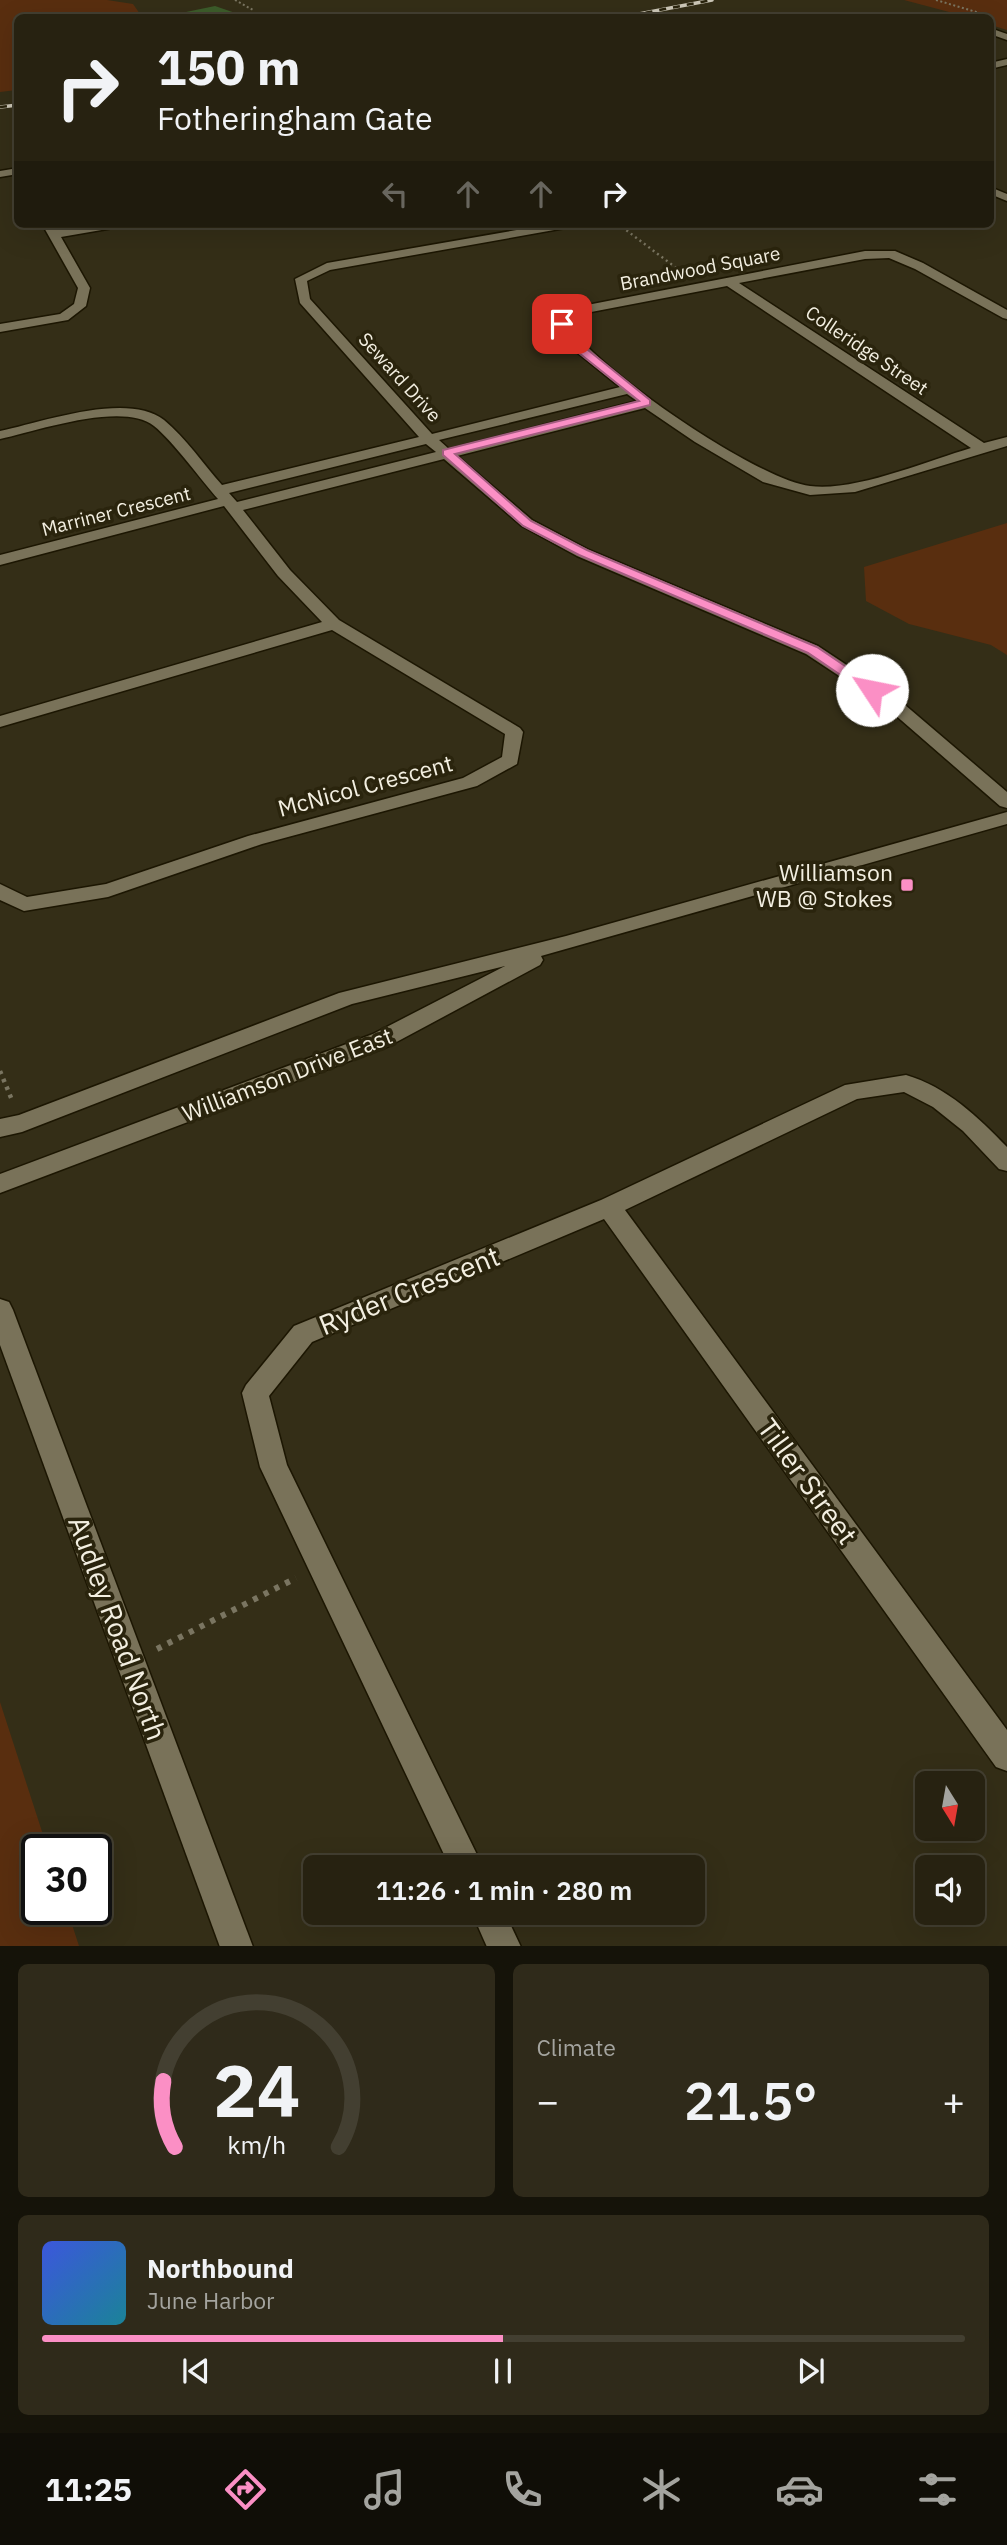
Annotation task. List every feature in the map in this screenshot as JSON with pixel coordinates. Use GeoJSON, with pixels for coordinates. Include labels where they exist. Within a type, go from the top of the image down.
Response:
{"type":"FeatureCollection","features":[{"type":"Feature","properties":{"kind":"street"},"geometry":{"type":"LineString","coordinates":[[473,228],[485,239]]}},
{"type":"Feature","properties":{"kind":"street"},"geometry":{"type":"LineString","coordinates":[[502,228],[510,234]]}},
{"type":"Feature","properties":{"kind":"street","name":"Seward Drive"},"geometry":{"type":"LineString","coordinates":[[546,228],[327,267],[301,279],[304,300],[429,439],[527,523],[583,553],[812,650],[892,703],[1007,802]]}},
{"type":"Feature","properties":{"kind":"street"},"geometry":{"type":"LineString","coordinates":[[0,328],[64,317],[80,306],[84,288],[52,229]]}},
{"type":"Feature","properties":{"kind":"street","name":"Brandwood Square"},"geometry":{"type":"LineString","coordinates":[[1007,315],[919,266],[891,254],[865,255],[582,310],[562,324],[573,342],[629,389],[700,439],[768,479],[810,491],[850,489],[1007,441]]}},
{"type":"Feature","properties":{"kind":"street","name":"Colleridge Street"},"geometry":{"type":"LineString","coordinates":[[731,283],[981,448]]}},
{"type":"Feature","properties":{"kind":"street","name":"Marriner Crescent"},"geometry":{"type":"LineString","coordinates":[[0,560],[226,500],[429,439],[629,389]]}},
{"type":"Feature","properties":{"kind":"street","name":"Marriner Crescent"},"geometry":{"type":"LineString","coordinates":[[226,500],[447,453],[647,402]]}},
{"type":"Feature","properties":{"kind":"street","name":"Marriner Crescent"},"geometry":{"type":"LineString","coordinates":[[0,435],[102,413],[133,411],[158,422],[226,500]]}},
{"type":"Feature","properties":{"kind":"street","name":"McNicol Crescent"},"geometry":{"type":"LineString","coordinates":[[0,891],[24,904],[108,890],[255,840],[470,782],[511,760],[514,732],[332,624],[284,573],[226,500]]}},
{"type":"Feature","properties":{"kind":"street"},"geometry":{"type":"LineString","coordinates":[[0,722],[332,624]]}},
{"type":"Feature","properties":{"kind":"street","name":"Williamson Drive East"},"geometry":{"type":"LineString","coordinates":[[0,1128],[22,1123],[347,998],[566,943],[1007,818]]}},
{"type":"Feature","properties":{"kind":"street","name":"Williamson Drive East"},"geometry":{"type":"LineString","coordinates":[[0,1184],[381,1040],[566,943]]}},
{"type":"Feature","properties":{"kind":"street","name":"Ryder Crescent"},"geometry":{"type":"LineString","coordinates":[[461,1855],[274,1467],[255,1393],[303,1334],[609,1207],[853,1091],[906,1083],[951,1109],[971,1125],[1007,1162]]}},
{"type":"Feature","properties":{"kind":"street","name":"Tiller Street"},"geometry":{"type":"LineString","coordinates":[[609,1207],[1007,1756]]}},
{"type":"Feature","properties":{"kind":"street","name":"Audley Road North"},"geometry":{"type":"LineString","coordinates":[[0,1310],[237,1946]]}},
{"type":"Feature","properties":{"kind":"street"},"geometry":{"type":"LineString","coordinates":[[494,1925],[504,1946]]}},
{"type":"Feature","properties":{"kind":"path"},"geometry":{"type":"LineString","coordinates":[[235,0],[253,10]]}},
{"type":"Feature","properties":{"kind":"path"},"geometry":{"type":"LineString","coordinates":[[936,0],[982,14]]}},
{"type":"Feature","properties":{"kind":"path"},"geometry":{"type":"LineString","coordinates":[[623,228],[702,288]]}},
{"type":"Feature","properties":{"kind":"path"},"geometry":{"type":"LineString","coordinates":[[131,1662],[321,1564]]}},
{"type":"Feature","properties":{"kind":"shaded area"},"geometry":{"type":"Polygon","coordinates":[[[0,0],[107,0],[133,4],[140,14],[14,14],[14,90],[0,92],[0,0]]]}},
{"type":"Feature","properties":{"kind":"shaded area"},"geometry":{"type":"Polygon","coordinates":[[[904,0],[1007,0],[1007,30],[994,26],[994,14],[957,14],[904,0]]]}},
{"type":"Feature","properties":{"kind":"shaded area"},"geometry":{"type":"Polygon","coordinates":[[[215,6],[238,14],[188,14],[186,12],[215,6]]]}},
{"type":"Feature","properties":{"kind":"shaded area"},"geometry":{"type":"Polygon","coordinates":[[[1007,523],[1007,655],[991,645],[909,624],[866,601],[864,567],[1007,523]]]}},
{"type":"Feature","properties":{"kind":"shaded area"},"geometry":{"type":"Polygon","coordinates":[[[0,1702],[43,1834],[21,1834],[21,1925],[72,1925],[79,1946],[0,1946],[0,1702]]]}},
{"type":"Feature","properties":{"kind":"railway"},"geometry":{"type":"LineString","coordinates":[[639,14],[712,0]]}},
{"type":"Feature","properties":{"kind":"railway"},"geometry":{"type":"LineString","coordinates":[[0,107],[14,105]]}},
{"type":"Feature","properties":{"kind":"place","name":"Williamson WB @ Stokes"},"geometry":{"type":"Point","coordinates":[907,885]}},
{"type":"Feature","properties":{"kind":"route"},"geometry":{"type":"LineString","coordinates":[[562,324],[573,342],[647,402],[447,453],[527,523],[583,553],[812,650],[872,690]]}}]}
